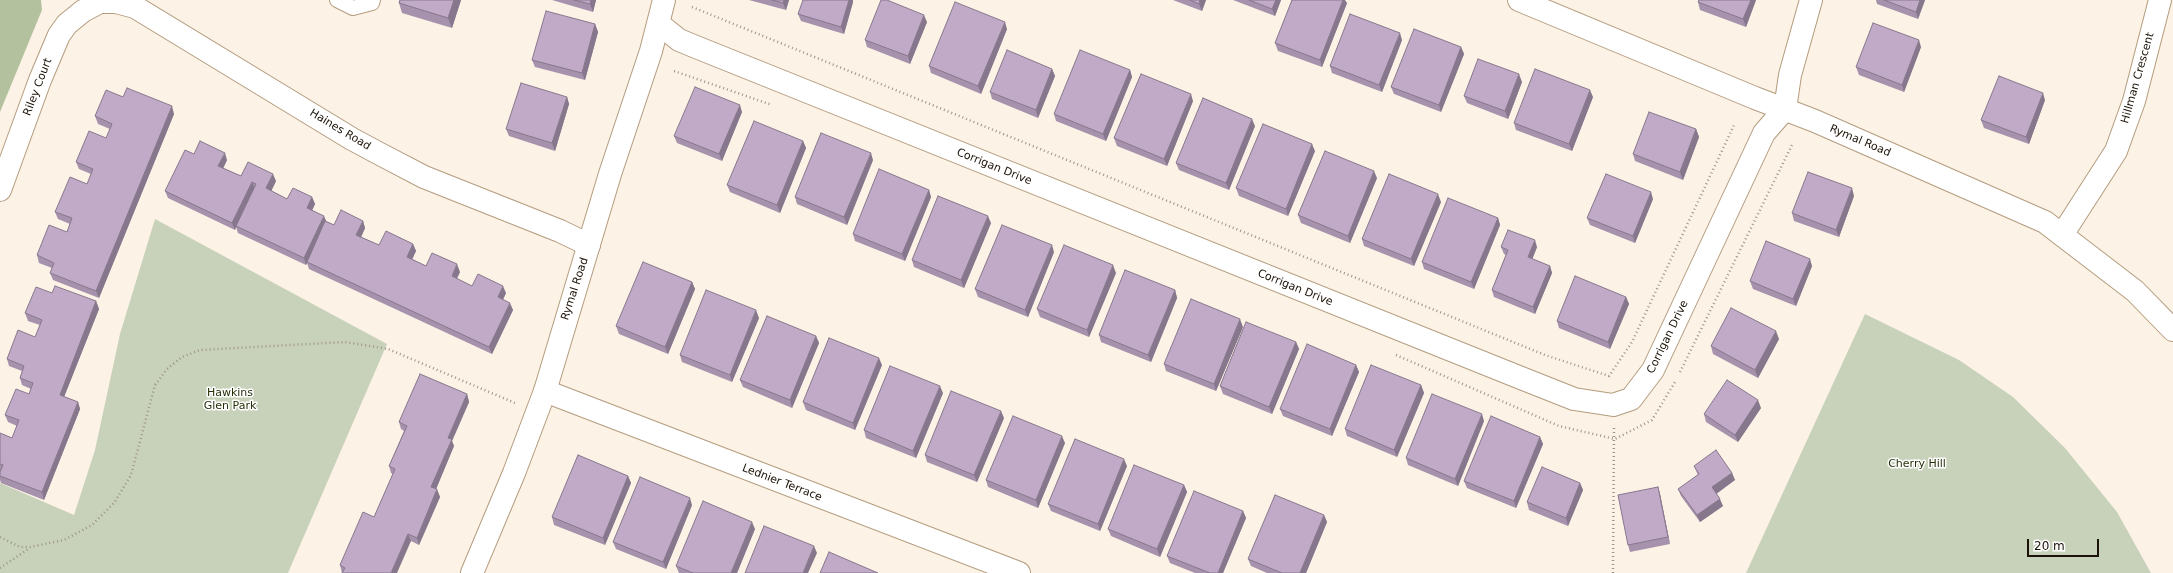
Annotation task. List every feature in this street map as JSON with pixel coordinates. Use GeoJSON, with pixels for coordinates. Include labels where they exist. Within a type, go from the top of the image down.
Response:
{"type":"FeatureCollection","features":[{"type":"Feature","properties":{"kind":"street","name":"Rymal Road"},"geometry":{"type":"LineString","coordinates":[[472,573],[545,391],[610,174],[659,24],[664,0]]}},
{"type":"Feature","properties":{"kind":"street","name":"Rymal Road"},"geometry":{"type":"LineString","coordinates":[[1518,0],[1785,109],[2045,222],[2135,291],[2173,330]]}},
{"type":"Feature","properties":{"kind":"street"},"geometry":{"type":"LineString","coordinates":[[1785,109],[1790,75],[1811,0]]}},
{"type":"Feature","properties":{"kind":"street","name":"Hillman Crescent"},"geometry":{"type":"LineString","coordinates":[[2062,235],[2116,151],[2134,101],[2160,0]]}},
{"type":"Feature","properties":{"kind":"street","name":"Riley Court"},"geometry":{"type":"LineString","coordinates":[[0,190],[40,80],[59,35],[67,24],[83,11],[100,2]]}},
{"type":"Feature","properties":{"kind":"street","name":"Haines Road"},"geometry":{"type":"LineString","coordinates":[[100,2],[116,2],[135,7],[352,139],[424,176],[560,231],[589,245]]}},
{"type":"Feature","properties":{"kind":"street","name":"Corrigan Drive"},"geometry":{"type":"LineString","coordinates":[[659,24],[679,40],[696,47],[1516,376],[1574,399],[1613,405],[1631,399],[1653,370],[1764,133],[1785,109]]}},
{"type":"Feature","properties":{"kind":"street","name":"Lednier Terrace"},"geometry":{"type":"LineString","coordinates":[[545,391],[1019,573]]}},
{"type":"Feature","properties":{"kind":"lane"},"geometry":{"type":"LineString","coordinates":[[337,0],[354,8],[372,3],[373,0]]}},
{"type":"Feature","properties":{"kind":"path"},"geometry":{"type":"LineString","coordinates":[[692,6],[1545,355],[1609,376],[1632,342],[1735,123]]}},
{"type":"Feature","properties":{"kind":"path"},"geometry":{"type":"LineString","coordinates":[[0,538],[20,546],[30,547],[64,540],[92,525],[114,503],[131,475],[155,385],[167,369],[182,357],[200,350],[345,342],[388,350],[537,413]]}},
{"type":"Feature","properties":{"kind":"path"},"geometry":{"type":"LineString","coordinates":[[1613,405],[1615,439],[1613,573]]}},
{"type":"Feature","properties":{"kind":"path"},"geometry":{"type":"LineString","coordinates":[[0,568],[30,547]]}},
{"type":"Feature","properties":{"kind":"green space"},"geometry":{"type":"Polygon","coordinates":[[[0,0],[41,0],[42,10],[0,112],[0,0]]]}},
{"type":"Feature","properties":{"kind":"green space","name":"Hawkins Glen Park"},"geometry":{"type":"Polygon","coordinates":[[[155,219],[387,344],[288,573],[0,573],[0,483],[74,515],[95,450],[120,334],[155,219]]]}},
{"type":"Feature","properties":{"kind":"green space","name":"Cherry Hill"},"geometry":{"type":"Polygon","coordinates":[[[1865,314],[1959,360],[2013,397],[2065,448],[2117,512],[2151,573],[1746,573],[1865,314]]]}},
{"type":"Feature","properties":{"kind":"building"},"geometry":{"type":"Polygon","coordinates":[[[400,0],[454,0],[448,18],[399,3],[400,0]]]}},
{"type":"Feature","properties":{"kind":"building"},"geometry":{"type":"Polygon","coordinates":[[[574,0],[591,0],[590,4],[574,0]]]}},
{"type":"Feature","properties":{"kind":"building"},"geometry":{"type":"Polygon","coordinates":[[[772,0],[784,0],[783,3],[772,0]]]}},
{"type":"Feature","properties":{"kind":"building"},"geometry":{"type":"Polygon","coordinates":[[[803,0],[849,0],[841,27],[798,14],[803,0]]]}},
{"type":"Feature","properties":{"kind":"building"},"geometry":{"type":"Polygon","coordinates":[[[881,0],[887,0],[924,15],[908,56],[865,40],[881,0]]]}},
{"type":"Feature","properties":{"kind":"building"},"geometry":{"type":"Polygon","coordinates":[[[1190,0],[1200,0],[1199,4],[1190,0]]]}},
{"type":"Feature","properties":{"kind":"building"},"geometry":{"type":"Polygon","coordinates":[[[1249,0],[1276,0],[1272,9],[1249,0]]]}},
{"type":"Feature","properties":{"kind":"building"},"geometry":{"type":"Polygon","coordinates":[[[1292,0],[1343,0],[1320,60],[1275,43],[1292,0]]]}},
{"type":"Feature","properties":{"kind":"building"},"geometry":{"type":"Polygon","coordinates":[[[1699,0],[1751,0],[1743,19],[1698,2],[1699,0]]]}},
{"type":"Feature","properties":{"kind":"building"},"geometry":{"type":"Polygon","coordinates":[[[1884,0],[1920,0],[1916,12],[1884,0]]]}},
{"type":"Feature","properties":{"kind":"building"},"geometry":{"type":"Polygon","coordinates":[[[955,2],[1005,22],[978,86],[929,66],[955,2]]]}},
{"type":"Feature","properties":{"kind":"building"},"geometry":{"type":"Polygon","coordinates":[[[546,11],[595,24],[582,73],[532,60],[546,11]]]}},
{"type":"Feature","properties":{"kind":"building"},"geometry":{"type":"Polygon","coordinates":[[[1350,14],[1400,33],[1379,85],[1330,66],[1350,14]]]}},
{"type":"Feature","properties":{"kind":"building"},"geometry":{"type":"Polygon","coordinates":[[[1873,23],[1919,40],[1902,85],[1856,67],[1873,23]]]}},
{"type":"Feature","properties":{"kind":"building"},"geometry":{"type":"Polygon","coordinates":[[[1414,29],[1461,47],[1439,105],[1391,87],[1414,29]]]}},
{"type":"Feature","properties":{"kind":"building"},"geometry":{"type":"Polygon","coordinates":[[[1007,50],[1052,69],[1036,110],[990,92],[1007,50]]]}},
{"type":"Feature","properties":{"kind":"building"},"geometry":{"type":"Polygon","coordinates":[[[1080,50],[1130,70],[1103,134],[1054,114],[1080,50]]]}},
{"type":"Feature","properties":{"kind":"building"},"geometry":{"type":"Polygon","coordinates":[[[1478,59],[1519,74],[1505,111],[1464,96],[1478,59]]]}},
{"type":"Feature","properties":{"kind":"building"},"geometry":{"type":"Polygon","coordinates":[[[1535,69],[1590,90],[1569,144],[1514,123],[1535,69]]]}},
{"type":"Feature","properties":{"kind":"building"},"geometry":{"type":"Polygon","coordinates":[[[1141,74],[1191,94],[1164,159],[1114,138],[1141,74]]]}},
{"type":"Feature","properties":{"kind":"building"},"geometry":{"type":"Polygon","coordinates":[[[1999,76],[2043,93],[2026,137],[1981,120],[1999,76]]]}},
{"type":"Feature","properties":{"kind":"building"},"geometry":{"type":"Polygon","coordinates":[[[521,83],[567,97],[552,143],[506,129],[521,83]]]}},
{"type":"Feature","properties":{"kind":"building"},"geometry":{"type":"Polygon","coordinates":[[[695,87],[740,105],[719,154],[674,136],[695,87]]]}},
{"type":"Feature","properties":{"kind":"building"},"geometry":{"type":"Polygon","coordinates":[[[127,88],[172,106],[96,291],[50,273],[54,263],[37,255],[49,225],[67,232],[72,218],[55,212],[70,177],[87,184],[93,169],[76,162],[89,131],[106,138],[112,124],[95,116],[106,90],[123,97],[127,88]]]}},
{"type":"Feature","properties":{"kind":"building"},"geometry":{"type":"Polygon","coordinates":[[[1203,98],[1252,119],[1226,183],[1176,163],[1203,98]]]}},
{"type":"Feature","properties":{"kind":"building"},"geometry":{"type":"Polygon","coordinates":[[[1649,112],[1696,129],[1680,172],[1633,154],[1649,112]]]}},
{"type":"Feature","properties":{"kind":"building"},"geometry":{"type":"Polygon","coordinates":[[[754,121],[803,141],[777,205],[727,185],[754,121]]]}},
{"type":"Feature","properties":{"kind":"building"},"geometry":{"type":"Polygon","coordinates":[[[1263,124],[1312,144],[1286,209],[1236,188],[1263,124]]]}},
{"type":"Feature","properties":{"kind":"building"},"geometry":{"type":"Polygon","coordinates":[[[821,133],[871,153],[844,217],[795,197],[821,133]]]}},
{"type":"Feature","properties":{"kind":"building"},"geometry":{"type":"Polygon","coordinates":[[[200,141],[225,153],[218,166],[241,176],[248,162],[273,174],[266,188],[287,199],[293,188],[312,197],[307,208],[324,216],[304,258],[236,226],[256,184],[252,182],[232,223],[165,191],[185,150],[194,154],[200,141]]]}},
{"type":"Feature","properties":{"kind":"building"},"geometry":{"type":"Polygon","coordinates":[[[1325,151],[1374,171],[1348,236],[1298,215],[1325,151]]]}},
{"type":"Feature","properties":{"kind":"building"},"geometry":{"type":"Polygon","coordinates":[[[879,169],[929,190],[902,254],[853,234],[879,169]]]}},
{"type":"Feature","properties":{"kind":"building"},"geometry":{"type":"Polygon","coordinates":[[[1808,172],[1852,188],[1836,230],[1792,213],[1808,172]]]}},
{"type":"Feature","properties":{"kind":"building"},"geometry":{"type":"Polygon","coordinates":[[[1389,174],[1438,194],[1411,259],[1362,239],[1389,174]]]}},
{"type":"Feature","properties":{"kind":"building"},"geometry":{"type":"Polygon","coordinates":[[[1606,174],[1651,192],[1633,236],[1587,218],[1606,174]]]}},
{"type":"Feature","properties":{"kind":"building"},"geometry":{"type":"Polygon","coordinates":[[[938,196],[988,216],[961,280],[912,260],[938,196]]]}},
{"type":"Feature","properties":{"kind":"building"},"geometry":{"type":"Polygon","coordinates":[[[1448,198],[1498,218],[1471,282],[1422,262],[1448,198]]]}},
{"type":"Feature","properties":{"kind":"building"},"geometry":{"type":"Polygon","coordinates":[[[341,210],[363,221],[356,235],[379,245],[386,231],[413,244],[407,257],[426,266],[432,253],[457,264],[452,276],[472,286],[478,274],[503,286],[498,297],[510,303],[489,347],[307,262],[325,221],[334,225],[341,210]]]}},
{"type":"Feature","properties":{"kind":"building"},"geometry":{"type":"Polygon","coordinates":[[[1002,225],[1052,245],[1025,310],[975,289],[1002,225]]]}},
{"type":"Feature","properties":{"kind":"building"},"geometry":{"type":"Polygon","coordinates":[[[1508,230],[1535,240],[1528,257],[1550,266],[1533,307],[1492,290],[1508,250],[1501,247],[1508,230]]]}},
{"type":"Feature","properties":{"kind":"building"},"geometry":{"type":"Polygon","coordinates":[[[1766,241],[1810,259],[1793,299],[1750,281],[1766,241]]]}},
{"type":"Feature","properties":{"kind":"building"},"geometry":{"type":"Polygon","coordinates":[[[1064,245],[1113,265],[1087,330],[1037,309],[1064,245]]]}},
{"type":"Feature","properties":{"kind":"building"},"geometry":{"type":"Polygon","coordinates":[[[643,262],[692,282],[665,347],[616,326],[643,262]]]}},
{"type":"Feature","properties":{"kind":"building"},"geometry":{"type":"Polygon","coordinates":[[[1125,270],[1175,290],[1148,355],[1099,335],[1125,270]]]}},
{"type":"Feature","properties":{"kind":"building"},"geometry":{"type":"Polygon","coordinates":[[[1575,276],[1626,297],[1608,342],[1557,321],[1575,276]]]}},
{"type":"Feature","properties":{"kind":"building"},"geometry":{"type":"Polygon","coordinates":[[[55,286],[96,301],[60,395],[78,402],[42,492],[0,476],[3,465],[0,464],[0,433],[12,438],[19,420],[5,415],[16,389],[29,394],[33,383],[20,378],[24,366],[7,359],[18,330],[35,337],[42,320],[25,313],[36,287],[52,293],[55,286]]]}},
{"type":"Feature","properties":{"kind":"building"},"geometry":{"type":"Polygon","coordinates":[[[706,290],[756,310],[730,375],[680,355],[706,290]]]}},
{"type":"Feature","properties":{"kind":"building"},"geometry":{"type":"Polygon","coordinates":[[[1191,299],[1240,319],[1214,384],[1164,364],[1191,299]]]}},
{"type":"Feature","properties":{"kind":"building"},"geometry":{"type":"Polygon","coordinates":[[[1731,308],[1776,331],[1755,370],[1711,346],[1731,308]]]}},
{"type":"Feature","properties":{"kind":"building"},"geometry":{"type":"Polygon","coordinates":[[[767,316],[816,336],[790,400],[740,380],[767,316]]]}},
{"type":"Feature","properties":{"kind":"building"},"geometry":{"type":"Polygon","coordinates":[[[1246,322],[1296,342],[1269,407],[1220,386],[1246,322]]]}},
{"type":"Feature","properties":{"kind":"building"},"geometry":{"type":"Polygon","coordinates":[[[829,338],[879,358],[853,423],[803,402],[829,338]]]}},
{"type":"Feature","properties":{"kind":"building"},"geometry":{"type":"Polygon","coordinates":[[[1307,344],[1356,365],[1330,429],[1280,409],[1307,344]]]}},
{"type":"Feature","properties":{"kind":"building"},"geometry":{"type":"Polygon","coordinates":[[[1371,365],[1421,385],[1394,450],[1345,429],[1371,365]]]}},
{"type":"Feature","properties":{"kind":"building"},"geometry":{"type":"Polygon","coordinates":[[[890,366],[940,386],[913,451],[864,430],[890,366]]]}},
{"type":"Feature","properties":{"kind":"building"},"geometry":{"type":"Polygon","coordinates":[[[420,374],[467,394],[448,438],[452,439],[431,487],[437,489],[417,538],[408,534],[391,573],[342,573],[345,568],[340,565],[363,512],[374,517],[395,469],[389,466],[407,426],[399,422],[420,374]]]}},
{"type":"Feature","properties":{"kind":"building"},"geometry":{"type":"Polygon","coordinates":[[[1727,380],[1758,400],[1735,435],[1704,414],[1727,380]]]}},
{"type":"Feature","properties":{"kind":"building"},"geometry":{"type":"Polygon","coordinates":[[[951,391],[1001,411],[974,475],[925,455],[951,391]]]}},
{"type":"Feature","properties":{"kind":"building"},"geometry":{"type":"Polygon","coordinates":[[[1432,394],[1482,414],[1455,479],[1406,458],[1432,394]]]}},
{"type":"Feature","properties":{"kind":"building"},"geometry":{"type":"Polygon","coordinates":[[[1013,416],[1062,436],[1036,500],[986,480],[1013,416]]]}},
{"type":"Feature","properties":{"kind":"building"},"geometry":{"type":"Polygon","coordinates":[[[1491,416],[1540,437],[1514,501],[1464,481],[1491,416]]]}},
{"type":"Feature","properties":{"kind":"building"},"geometry":{"type":"Polygon","coordinates":[[[1075,439],[1124,459],[1098,524],[1048,504],[1075,439]]]}},
{"type":"Feature","properties":{"kind":"building"},"geometry":{"type":"Polygon","coordinates":[[[1716,450],[1732,473],[1712,487],[1720,499],[1697,515],[1678,489],[1699,474],[1694,466],[1716,450]]]}},
{"type":"Feature","properties":{"kind":"building"},"geometry":{"type":"Polygon","coordinates":[[[578,455],[628,476],[603,538],[552,517],[578,455]]]}},
{"type":"Feature","properties":{"kind":"building"},"geometry":{"type":"Polygon","coordinates":[[[1134,465],[1184,485],[1157,549],[1108,529],[1134,465]]]}},
{"type":"Feature","properties":{"kind":"building"},"geometry":{"type":"Polygon","coordinates":[[[1542,467],[1580,483],[1566,518],[1527,502],[1542,467]]]}},
{"type":"Feature","properties":{"kind":"building"},"geometry":{"type":"Polygon","coordinates":[[[640,477],[690,498],[663,562],[613,542],[640,477]]]}},
{"type":"Feature","properties":{"kind":"building"},"geometry":{"type":"Polygon","coordinates":[[[1658,487],[1668,537],[1628,545],[1618,495],[1658,487]]]}},
{"type":"Feature","properties":{"kind":"building"},"geometry":{"type":"Polygon","coordinates":[[[1194,491],[1243,511],[1218,573],[1210,573],[1167,556],[1194,491]]]}},
{"type":"Feature","properties":{"kind":"building"},"geometry":{"type":"Polygon","coordinates":[[[1275,495],[1324,515],[1300,573],[1282,573],[1248,559],[1275,495]]]}},
{"type":"Feature","properties":{"kind":"building"},"geometry":{"type":"Polygon","coordinates":[[[703,501],[752,522],[731,573],[693,573],[676,566],[703,501]]]}},
{"type":"Feature","properties":{"kind":"building"},"geometry":{"type":"Polygon","coordinates":[[[764,526],[814,546],[803,573],[745,573],[764,526]]]}},
{"type":"Feature","properties":{"kind":"building"},"geometry":{"type":"Polygon","coordinates":[[[829,552],[878,573],[820,573],[829,552]]]}}]}
